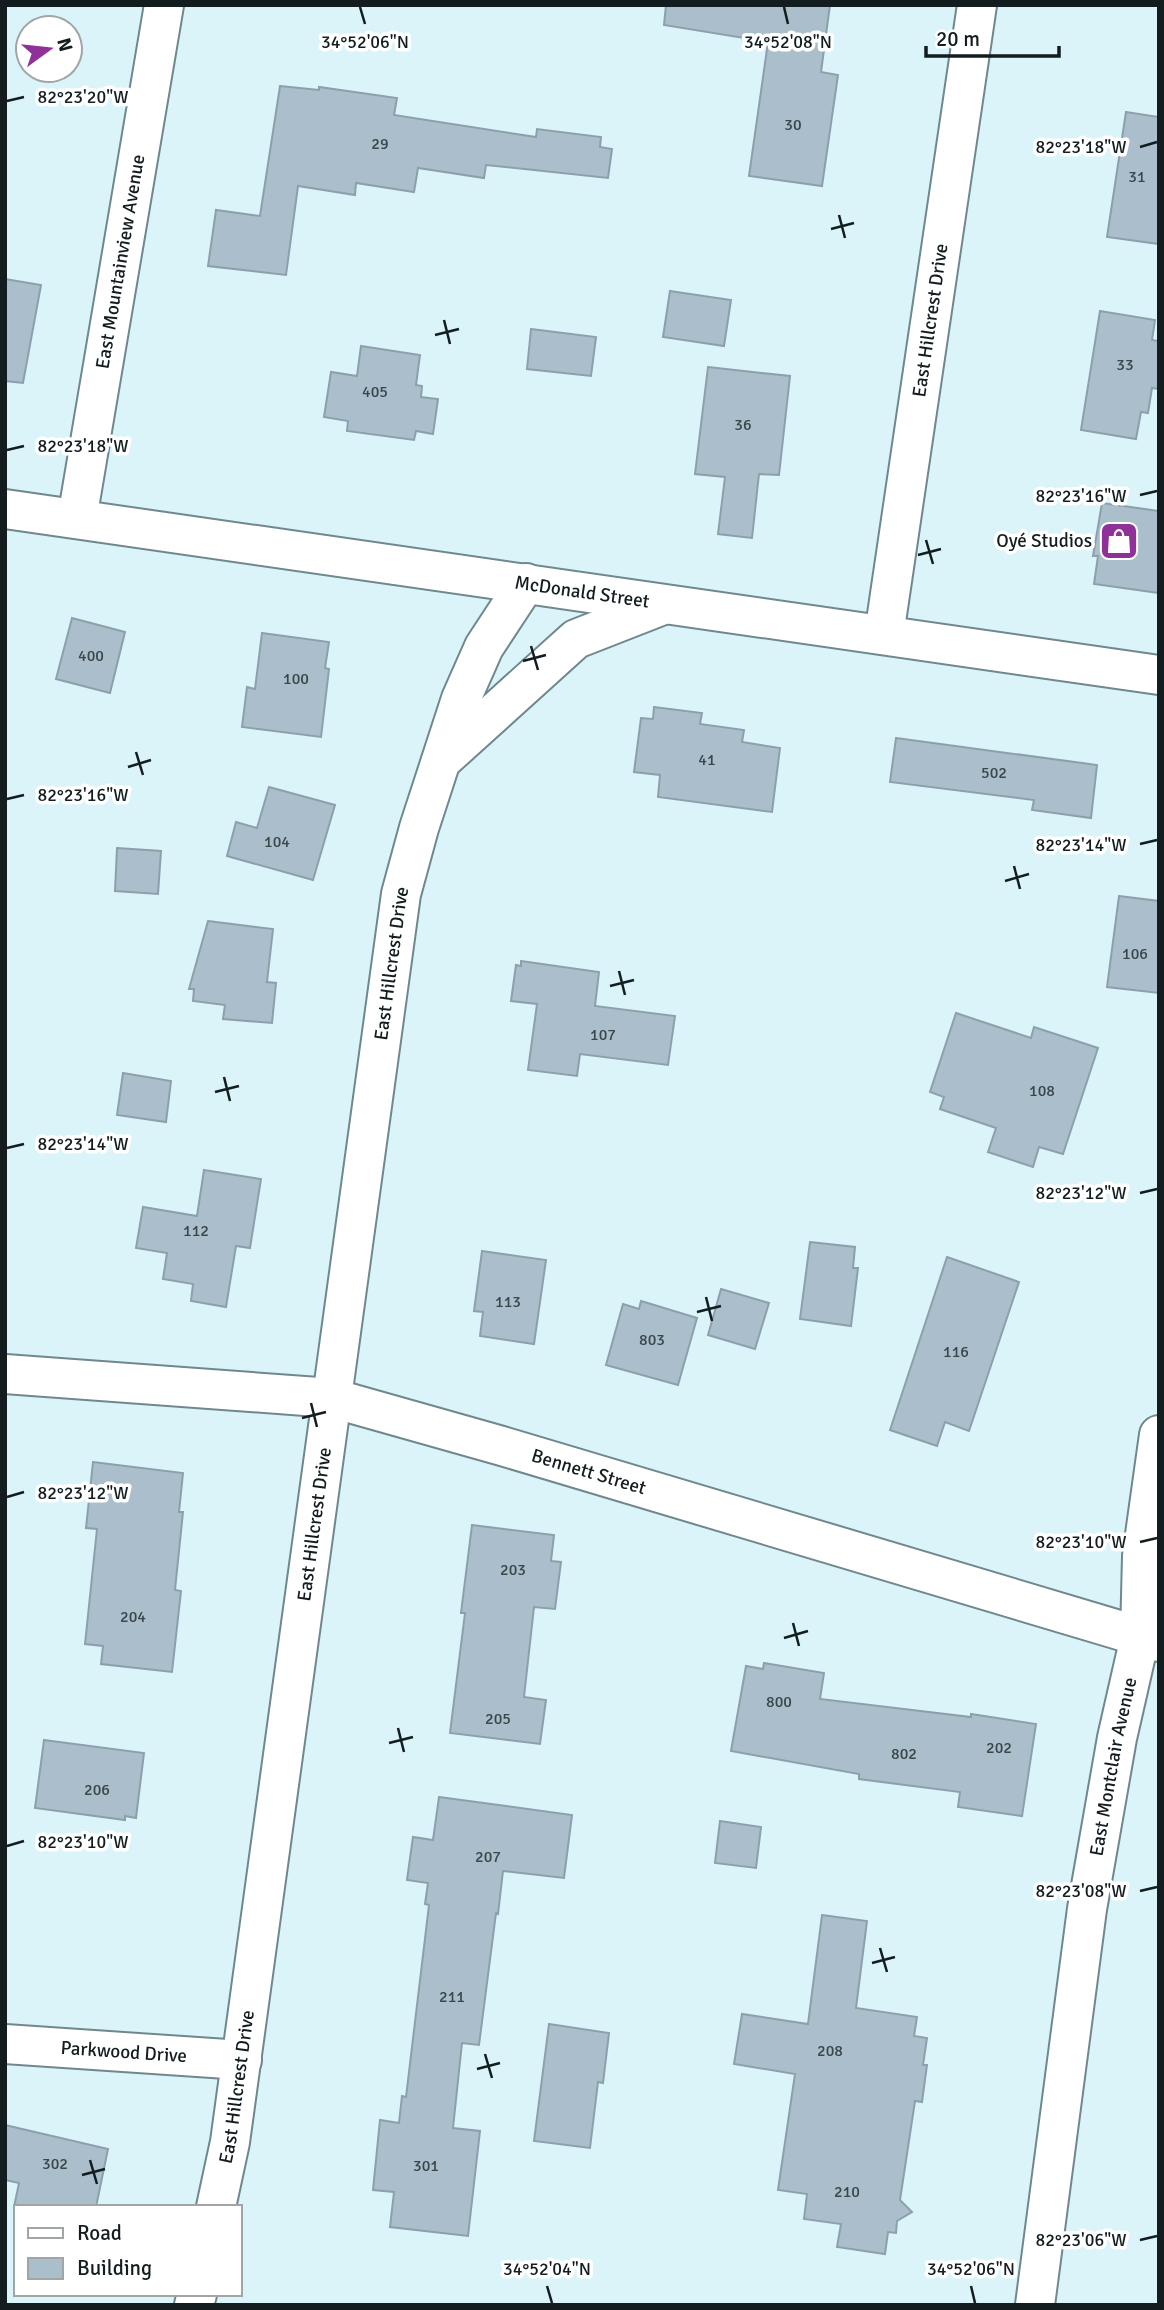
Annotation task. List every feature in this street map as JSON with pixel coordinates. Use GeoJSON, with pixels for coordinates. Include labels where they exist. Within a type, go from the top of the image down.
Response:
{"type":"FeatureCollection","features":[{"type":"Feature","properties":{"kind":"street","name":"East Mountainview Avenue"},"geometry":{"type":"LineString","coordinates":[[77,519],[164,5]]}},
{"type":"Feature","properties":{"kind":"street","name":"East Hillcrest Drive"},"geometry":{"type":"LineString","coordinates":[[884,635],[977,5]]}},
{"type":"Feature","properties":{"kind":"street","name":"McDonald Street"},"geometry":{"type":"LineString","coordinates":[[5,509],[1159,675]]}},
{"type":"Feature","properties":{"kind":"street","name":"East Hillcrest Drive"},"geometry":{"type":"LineString","coordinates":[[216,2205],[230,2142],[242,2060],[401,894],[461,699],[484,647],[526,583]]}},
{"type":"Feature","properties":{"kind":"street"},"geometry":{"type":"LineString","coordinates":[[440,763],[576,639],[665,604]]}},
{"type":"Feature","properties":{"kind":"street","name":"Bennett Street"},"geometry":{"type":"LineString","coordinates":[[5,1374],[332,1398],[1149,1639]]}},
{"type":"Feature","properties":{"kind":"street","name":"East Montclair Avenue"},"geometry":{"type":"LineString","coordinates":[[1035,2305],[1087,1909],[1117,1738],[1149,1639],[1142,1556],[1159,1435]]}},
{"type":"Feature","properties":{"kind":"street","name":"Parkwood Drive"},"geometry":{"type":"LineString","coordinates":[[5,2044],[242,2060]]}},
{"type":"Feature","properties":{"kind":"building"},"geometry":{"type":"Polygon","coordinates":[[[666,5],[830,5],[821,72],[838,75],[822,186],[749,176],[768,42],[664,25],[666,5]]]}},
{"type":"Feature","properties":{"kind":"building"},"geometry":{"type":"Polygon","coordinates":[[[280,86],[319,90],[319,87],[397,98],[394,115],[536,137],[537,129],[601,137],[600,147],[612,149],[608,178],[486,165],[484,178],[418,168],[414,192],[356,183],[355,195],[298,186],[286,275],[208,266],[216,210],[260,216],[280,86]]]}},
{"type":"Feature","properties":{"kind":"building"},"geometry":{"type":"Polygon","coordinates":[[[1126,112],[1159,117],[1159,244],[1107,237],[1126,112]]]}},
{"type":"Feature","properties":{"kind":"building"},"geometry":{"type":"Polygon","coordinates":[[[5,279],[41,285],[23,383],[5,381],[5,279]]]}},
{"type":"Feature","properties":{"kind":"building"},"geometry":{"type":"Polygon","coordinates":[[[670,291],[731,300],[724,346],[663,337],[670,291]]]}},
{"type":"Feature","properties":{"kind":"building"},"geometry":{"type":"Polygon","coordinates":[[[1100,311],[1155,320],[1152,340],[1159,341],[1159,389],[1152,388],[1148,413],[1141,412],[1136,439],[1081,430],[1100,311]]]}},
{"type":"Feature","properties":{"kind":"building"},"geometry":{"type":"Polygon","coordinates":[[[531,329],[596,337],[591,376],[527,369],[531,329]]]}},
{"type":"Feature","properties":{"kind":"building"},"geometry":{"type":"Polygon","coordinates":[[[361,346],[420,355],[416,385],[422,386],[421,397],[438,399],[433,434],[416,431],[414,440],[347,431],[348,421],[324,417],[331,372],[357,376],[361,346]]]}},
{"type":"Feature","properties":{"kind":"building"},"geometry":{"type":"Polygon","coordinates":[[[708,367],[790,376],[779,475],[759,474],[752,538],[718,534],[725,477],[695,474],[708,367]]]}},
{"type":"Feature","properties":{"kind":"building","name":"Oyé Studios"},"geometry":{"type":"Polygon","coordinates":[[[1102,503],[1159,511],[1159,593],[1094,584],[1098,556],[1093,556],[1102,503]]]}},
{"type":"Feature","properties":{"kind":"building"},"geometry":{"type":"Polygon","coordinates":[[[72,618],[125,632],[110,693],[56,679],[72,618]]]}},
{"type":"Feature","properties":{"kind":"building"},"geometry":{"type":"Polygon","coordinates":[[[262,633],[329,642],[325,668],[329,669],[321,737],[242,727],[247,687],[255,689],[262,633]]]}},
{"type":"Feature","properties":{"kind":"building"},"geometry":{"type":"Polygon","coordinates":[[[654,707],[702,713],[700,724],[744,730],[742,742],[780,748],[772,812],[658,797],[660,775],[634,772],[641,718],[653,719],[654,707]]]}},
{"type":"Feature","properties":{"kind":"building"},"geometry":{"type":"Polygon","coordinates":[[[896,738],[1097,765],[1091,818],[1032,810],[1034,800],[890,782],[896,738]]]}},
{"type":"Feature","properties":{"kind":"building"},"geometry":{"type":"Polygon","coordinates":[[[269,787],[335,805],[313,880],[227,856],[236,822],[257,828],[269,787]]]}},
{"type":"Feature","properties":{"kind":"building"},"geometry":{"type":"Polygon","coordinates":[[[117,848],[161,851],[158,894],[115,891],[117,848]]]}},
{"type":"Feature","properties":{"kind":"building"},"geometry":{"type":"Polygon","coordinates":[[[1119,896],[1159,901],[1159,993],[1107,987],[1119,896]]]}},
{"type":"Feature","properties":{"kind":"building"},"geometry":{"type":"Polygon","coordinates":[[[208,921],[273,929],[267,982],[276,983],[272,1023],[223,1019],[225,1005],[193,1001],[194,989],[189,989],[208,921]]]}},
{"type":"Feature","properties":{"kind":"building"},"geometry":{"type":"Polygon","coordinates":[[[521,961],[599,972],[595,1006],[675,1016],[668,1065],[580,1054],[577,1076],[528,1070],[537,1004],[511,1001],[516,965],[521,966],[521,961]]]}},
{"type":"Feature","properties":{"kind":"building"},"geometry":{"type":"Polygon","coordinates":[[[956,1013],[1031,1038],[1034,1027],[1098,1048],[1063,1154],[1039,1147],[1033,1167],[988,1152],[996,1128],[940,1109],[944,1097],[930,1092],[956,1013]]]}},
{"type":"Feature","properties":{"kind":"building"},"geometry":{"type":"Polygon","coordinates":[[[123,1073],[171,1081],[166,1122],[117,1115],[123,1073]]]}},
{"type":"Feature","properties":{"kind":"building"},"geometry":{"type":"Polygon","coordinates":[[[204,1170],[261,1179],[250,1248],[236,1246],[226,1307],[191,1301],[193,1284],[163,1279],[167,1253],[136,1248],[143,1207],[197,1216],[204,1170]]]}},
{"type":"Feature","properties":{"kind":"building"},"geometry":{"type":"Polygon","coordinates":[[[810,1242],[855,1247],[853,1268],[858,1268],[851,1326],[800,1319],[810,1242]]]}},
{"type":"Feature","properties":{"kind":"building"},"geometry":{"type":"Polygon","coordinates":[[[482,1251],[546,1260],[534,1344],[480,1336],[483,1312],[474,1311],[482,1251]]]}},
{"type":"Feature","properties":{"kind":"building"},"geometry":{"type":"Polygon","coordinates":[[[947,1257],[1019,1282],[969,1431],[945,1422],[937,1446],[890,1430],[947,1257]]]}},
{"type":"Feature","properties":{"kind":"building"},"geometry":{"type":"Polygon","coordinates":[[[721,1289],[769,1303],[755,1349],[708,1335],[721,1289]]]}},
{"type":"Feature","properties":{"kind":"building"},"geometry":{"type":"Polygon","coordinates":[[[641,1301],[697,1318],[678,1385],[606,1365],[623,1304],[639,1309],[641,1301]]]}},
{"type":"Feature","properties":{"kind":"building"},"geometry":{"type":"Polygon","coordinates":[[[93,1462],[183,1473],[179,1512],[183,1512],[175,1590],[181,1591],[172,1672],[101,1664],[103,1646],[85,1644],[97,1529],[86,1528],[93,1462]]]}},
{"type":"Feature","properties":{"kind":"building"},"geometry":{"type":"Polygon","coordinates":[[[472,1525],[554,1535],[551,1561],[561,1562],[555,1609],[534,1607],[524,1697],[546,1700],[540,1744],[450,1733],[465,1613],[461,1613],[472,1525]]]}},
{"type":"Feature","properties":{"kind":"building"},"geometry":{"type":"Polygon","coordinates":[[[764,1663],[824,1673],[820,1699],[971,1717],[971,1714],[1036,1724],[1022,1816],[958,1807],[960,1792],[859,1779],[859,1774],[731,1751],[746,1666],[763,1669],[764,1663]]]}},
{"type":"Feature","properties":{"kind":"building"},"geometry":{"type":"Polygon","coordinates":[[[44,1740],[144,1753],[136,1818],[125,1816],[125,1820],[35,1808],[44,1740]]]}},
{"type":"Feature","properties":{"kind":"building"},"geometry":{"type":"Polygon","coordinates":[[[439,1797],[572,1815],[564,1878],[503,1871],[479,2045],[462,2043],[453,2128],[480,2131],[468,2236],[390,2227],[394,2192],[373,2190],[380,2120],[399,2123],[402,2096],[406,2097],[429,1905],[425,1904],[428,1883],[407,1880],[413,1837],[433,1840],[439,1797]]]}},
{"type":"Feature","properties":{"kind":"building"},"geometry":{"type":"Polygon","coordinates":[[[720,1821],[761,1827],[756,1868],[715,1863],[720,1821]]]}},
{"type":"Feature","properties":{"kind":"building"},"geometry":{"type":"Polygon","coordinates":[[[822,1915],[867,1921],[856,2008],[917,2017],[914,2036],[927,2038],[923,2065],[927,2065],[922,2102],[915,2101],[900,2200],[912,2212],[897,2221],[896,2233],[888,2232],[885,2254],[837,2247],[841,2224],[804,2219],[807,2194],[778,2190],[795,2074],[734,2064],[742,2014],[808,2024],[822,1915]]]}},
{"type":"Feature","properties":{"kind":"building"},"geometry":{"type":"Polygon","coordinates":[[[549,2024],[609,2033],[603,2083],[598,2082],[590,2148],[534,2141],[549,2024]]]}},
{"type":"Feature","properties":{"kind":"building"},"geometry":{"type":"Polygon","coordinates":[[[5,2125],[108,2149],[96,2205],[14,2205],[19,2183],[5,2180],[5,2125]]]}},
{"type":"Feature","properties":{"kind":"place","name":"Oyé Studios"},"geometry":{"type":"Point","coordinates":[1119,541]}}]}
